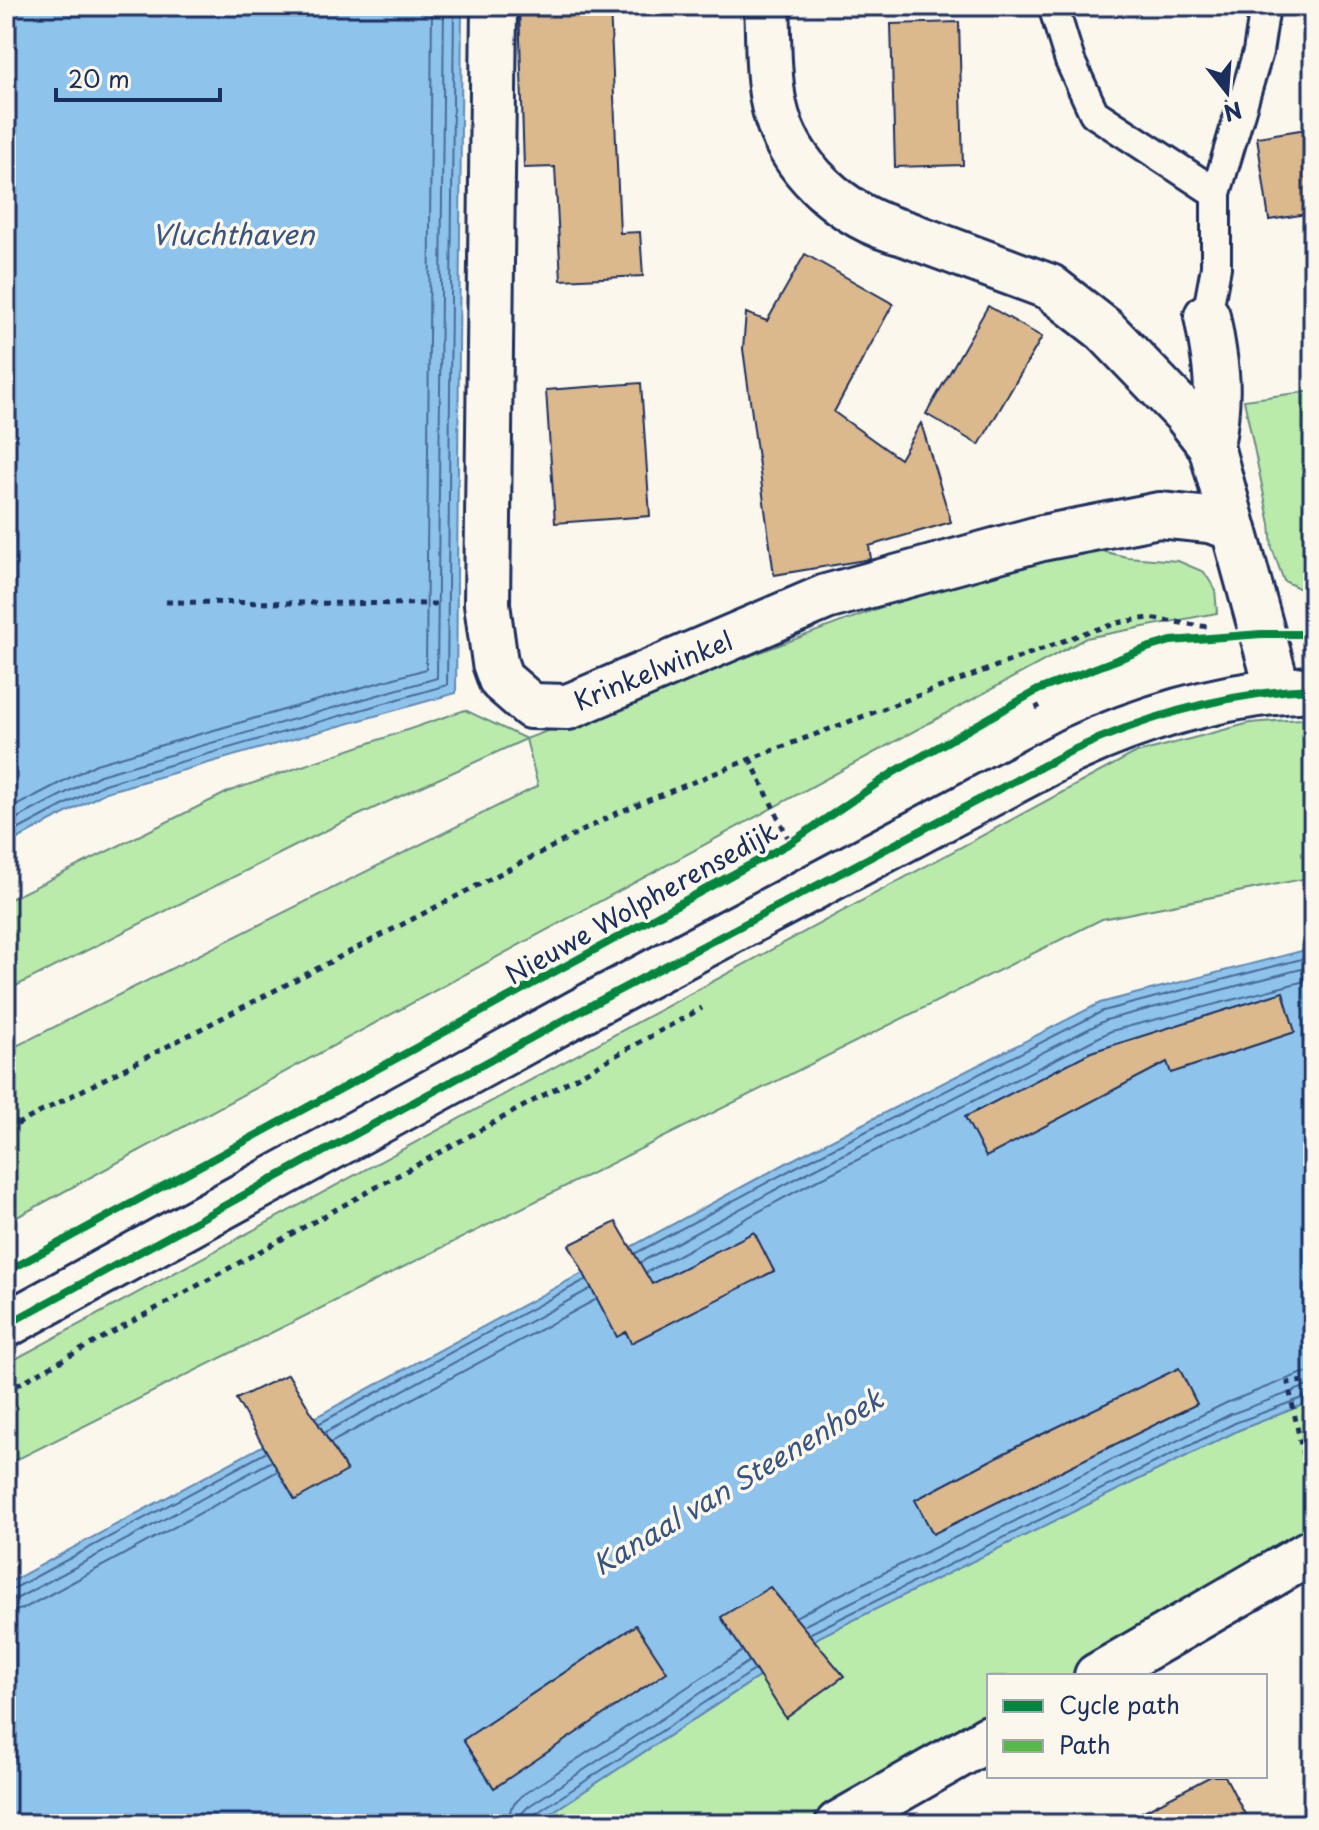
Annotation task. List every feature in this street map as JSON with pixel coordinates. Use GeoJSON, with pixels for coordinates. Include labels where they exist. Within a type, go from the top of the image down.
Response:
{"type":"FeatureCollection","features":[{"type":"Feature","properties":{"kind":"street","name":"Krinkelwinkel"},"geometry":{"type":"LineString","coordinates":[[494,6],[487,604],[495,663],[501,680],[531,706],[568,707],[826,597],[1042,538],[1159,515],[1209,520],[1232,527]]}},
{"type":"Feature","properties":{"kind":"street"},"geometry":{"type":"LineString","coordinates":[[6,1325],[584,1009],[1071,751],[1124,727],[1179,710],[1295,689],[1261,634],[1211,446],[1185,413],[1105,330],[1050,287],[880,227],[831,196],[794,151],[774,107],[767,6]]}},
{"type":"Feature","properties":{"kind":"street"},"geometry":{"type":"LineString","coordinates":[[1207,316],[1218,382],[1218,408],[1211,446]]}},
{"type":"Feature","properties":{"kind":"street"},"geometry":{"type":"LineString","coordinates":[[1100,1674],[1313,1551]]}},
{"type":"Feature","properties":{"kind":"street"},"geometry":{"type":"LineString","coordinates":[[866,1817],[987,1739]]}},
{"type":"Feature","properties":{"kind":"lane"},"geometry":{"type":"LineString","coordinates":[[1053,6],[1070,61],[1094,113],[1216,193]]}},
{"type":"Feature","properties":{"kind":"lane"},"geometry":{"type":"LineString","coordinates":[[1207,316],[1216,267],[1216,193],[1258,52],[1265,6]]}},
{"type":"Feature","properties":{"kind":"path"},"geometry":{"type":"LineString","coordinates":[[166,602],[487,604]]}},
{"type":"Feature","properties":{"kind":"path"},"geometry":{"type":"LineString","coordinates":[[6,1130],[617,813],[750,759],[1087,632],[1122,622],[1149,618],[1261,634]]}},
{"type":"Feature","properties":{"kind":"path"},"geometry":{"type":"LineString","coordinates":[[1017,702],[1035,692],[1039,709]]}},
{"type":"Feature","properties":{"kind":"path"},"geometry":{"type":"LineString","coordinates":[[750,759],[790,843]]}},
{"type":"Feature","properties":{"kind":"path"},"geometry":{"type":"LineString","coordinates":[[6,1391],[711,1003]]}},
{"type":"Feature","properties":{"kind":"path"},"geometry":{"type":"LineString","coordinates":[[1313,1380],[1288,1383],[1313,1504]]}},
{"type":"Feature","properties":{"kind":"green space"},"geometry":{"type":"Polygon","coordinates":[[[1313,391],[1313,595],[1284,581],[1272,548],[1270,524],[1244,400],[1313,391]]]}},
{"type":"Feature","properties":{"kind":"green space"},"geometry":{"type":"Polygon","coordinates":[[[1092,549],[1127,557],[1178,561],[1204,572],[1215,589],[1217,613],[1086,638],[6,1223],[6,1051],[538,786],[526,739],[1003,562],[1092,549]]]}},
{"type":"Feature","properties":{"kind":"green space"},"geometry":{"type":"Polygon","coordinates":[[[465,710],[526,739],[337,825],[6,991],[6,901],[230,791],[465,710]]]}},
{"type":"Feature","properties":{"kind":"green space"},"geometry":{"type":"Polygon","coordinates":[[[1313,718],[1313,877],[1102,919],[6,1465],[6,1364],[1133,754],[1250,723],[1313,718]]]}},
{"type":"Feature","properties":{"kind":"green space"},"geometry":{"type":"Polygon","coordinates":[[[1313,1401],[1313,1554],[1092,1674],[987,1674],[987,1733],[827,1824],[534,1824],[821,1636],[1239,1430],[1313,1401]]]}},
{"type":"Feature","properties":{"kind":"water","name":"Vluchthaven"},"geometry":{"type":"Polygon","coordinates":[[[6,6],[462,6],[456,693],[106,792],[6,845],[6,6]]]}},
{"type":"Feature","properties":{"kind":"water","name":"Kanaal van Steenenhoek"},"geometry":{"type":"Polygon","coordinates":[[[1313,948],[1313,1401],[1239,1430],[821,1636],[534,1824],[6,1824],[6,1584],[792,1160],[1100,1003],[1313,948]]]}},
{"type":"Feature","properties":{"kind":"building"},"geometry":{"type":"Polygon","coordinates":[[[519,6],[610,6],[620,233],[640,232],[643,276],[561,280],[555,167],[524,168],[519,6]]]}},
{"type":"Feature","properties":{"kind":"building"},"geometry":{"type":"Polygon","coordinates":[[[959,22],[963,165],[895,167],[891,24],[959,22]]]}},
{"type":"Feature","properties":{"kind":"building"},"geometry":{"type":"Polygon","coordinates":[[[1313,128],[1313,213],[1269,220],[1257,137],[1313,128]]]}},
{"type":"Feature","properties":{"kind":"building"},"geometry":{"type":"Polygon","coordinates":[[[805,254],[893,304],[834,412],[900,459],[921,423],[951,522],[869,546],[871,559],[774,575],[743,349],[746,313],[767,321],[805,254]]]}},
{"type":"Feature","properties":{"kind":"building"},"geometry":{"type":"Polygon","coordinates":[[[988,306],[1042,337],[979,445],[926,414],[988,306]]]}},
{"type":"Feature","properties":{"kind":"building"},"geometry":{"type":"Polygon","coordinates":[[[641,383],[650,516],[555,523],[546,390],[641,383]]]}},
{"type":"Feature","properties":{"kind":"building"},"geometry":{"type":"Polygon","coordinates":[[[1283,992],[1295,1032],[1171,1073],[1167,1062],[986,1157],[965,1117],[1091,1052],[1283,992]]]}},
{"type":"Feature","properties":{"kind":"building"},"geometry":{"type":"Polygon","coordinates":[[[616,1222],[652,1284],[754,1232],[774,1271],[631,1343],[626,1332],[617,1337],[569,1245],[616,1222]]]}},
{"type":"Feature","properties":{"kind":"building"},"geometry":{"type":"Polygon","coordinates":[[[1179,1368],[1197,1404],[933,1534],[915,1500],[1179,1368]]]}},
{"type":"Feature","properties":{"kind":"building"},"geometry":{"type":"Polygon","coordinates":[[[288,1374],[347,1471],[295,1500],[236,1399],[288,1374]]]}},
{"type":"Feature","properties":{"kind":"building"},"geometry":{"type":"Polygon","coordinates":[[[770,1587],[844,1676],[786,1718],[721,1617],[770,1587]]]}},
{"type":"Feature","properties":{"kind":"building"},"geometry":{"type":"Polygon","coordinates":[[[636,1625],[667,1672],[494,1788],[463,1740],[636,1625]]]}},
{"type":"Feature","properties":{"kind":"building"},"geometry":{"type":"Polygon","coordinates":[[[1207,1778],[1226,1778],[1250,1824],[1119,1824],[1207,1778]]]}},
{"type":"Feature","properties":{"kind":"marked path"},"geometry":{"type":"LineString","coordinates":[[1309,1486],[1313,1485]]}},
{"type":"Feature","properties":{"kind":"cycle path","name":"Nieuwe Wolpherensedijk"},"geometry":{"type":"LineString","coordinates":[[6,1272],[790,843],[894,772],[1038,690],[1171,641],[1261,634],[1313,634]]}},
{"type":"Feature","properties":{"kind":"cycle path"},"geometry":{"type":"LineString","coordinates":[[6,1325],[597,1002],[1071,751],[1129,727],[1189,708],[1250,695],[1313,689]]}}]}
